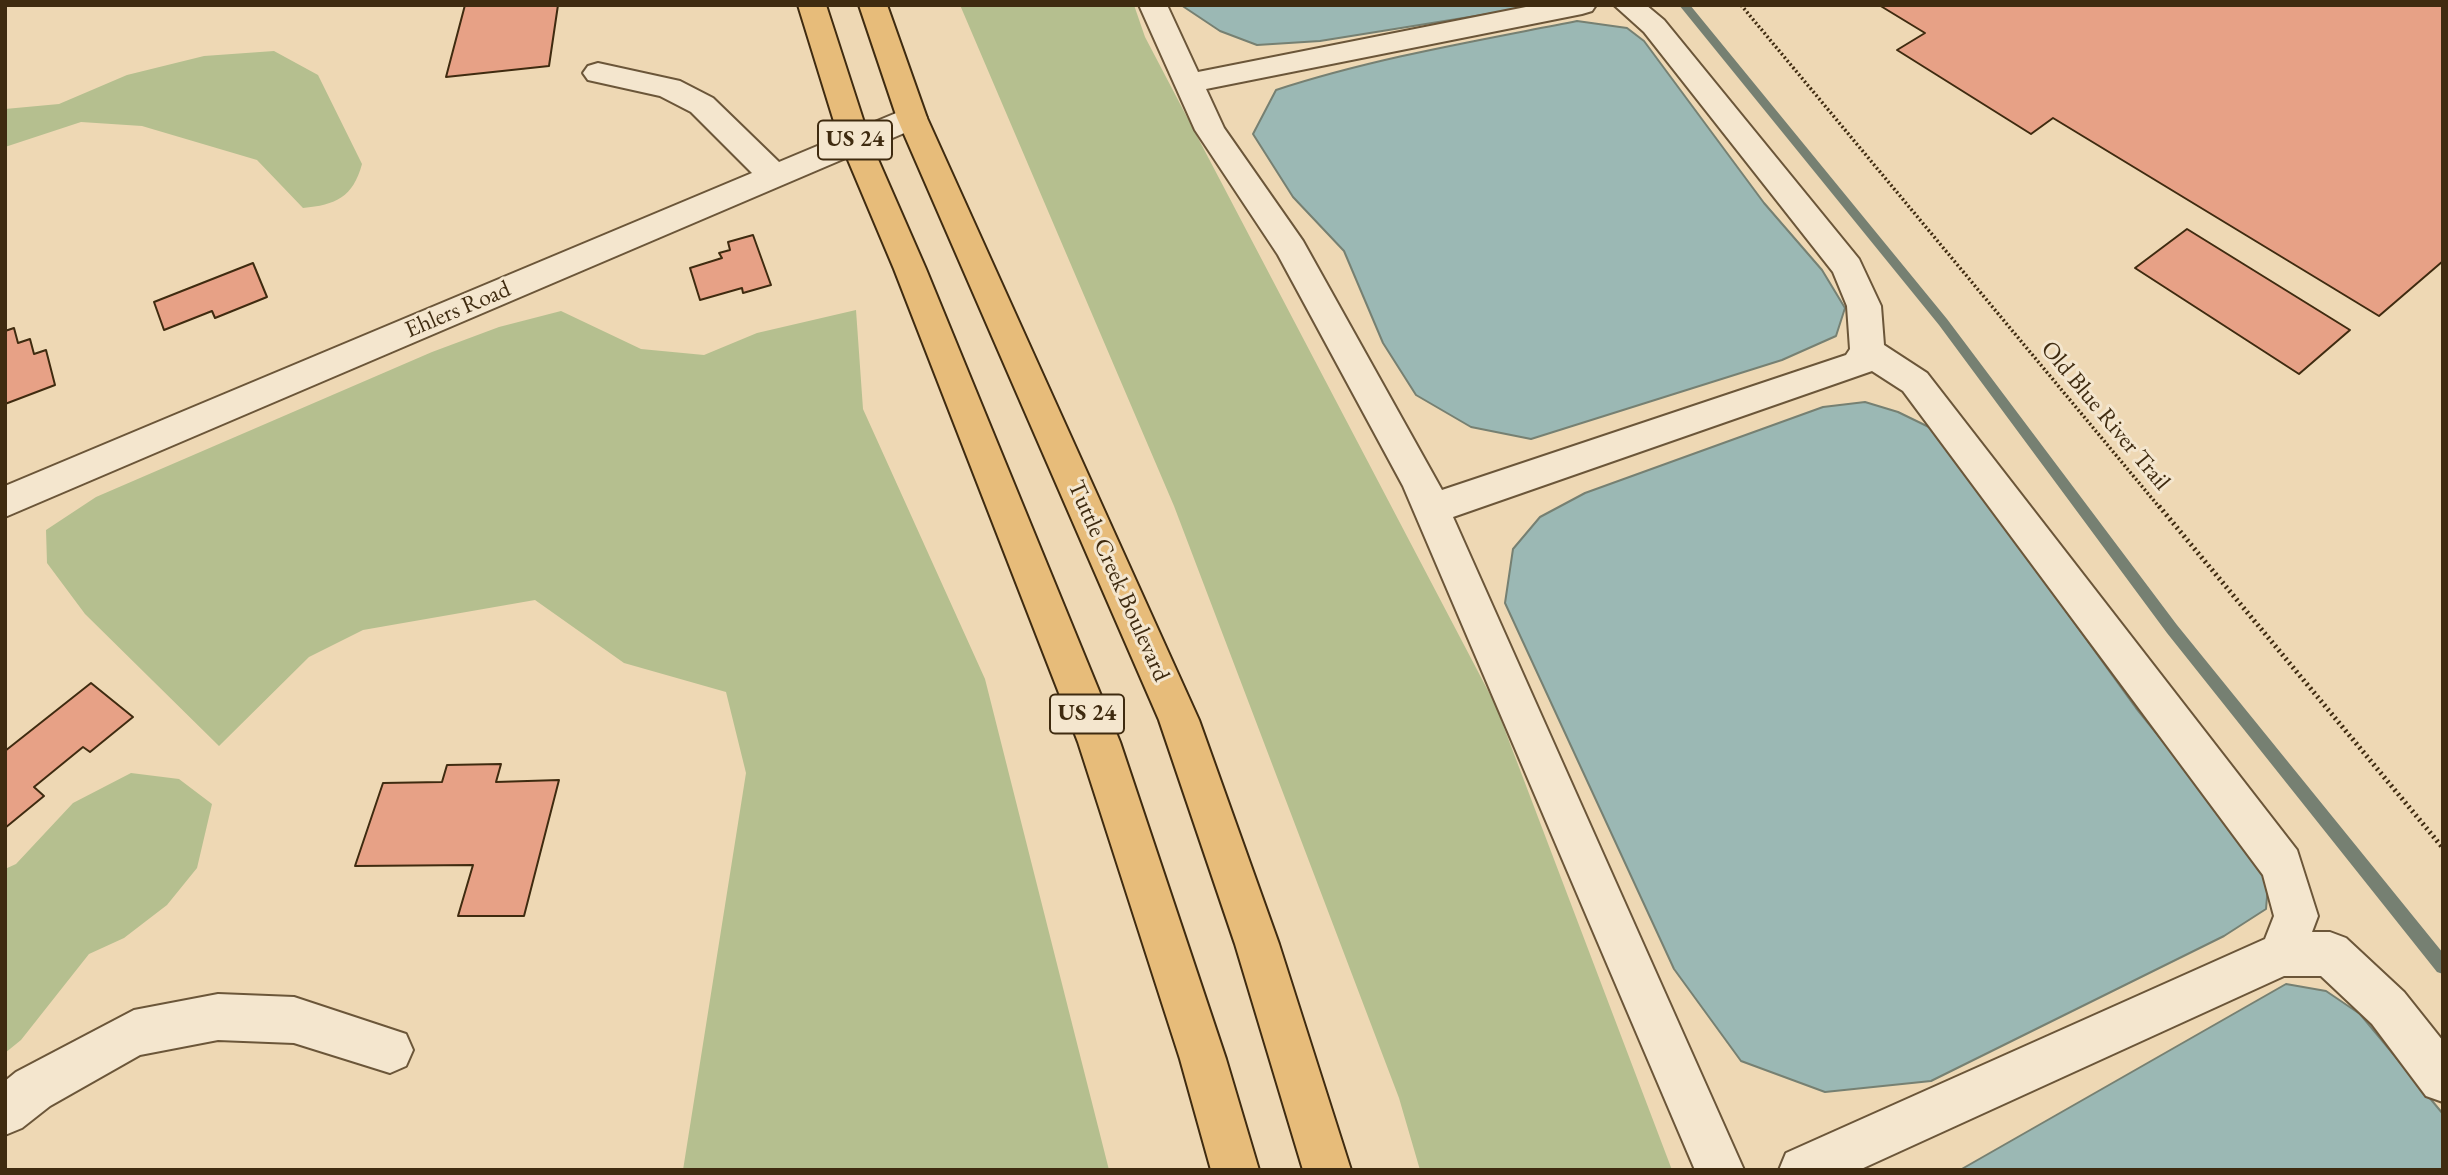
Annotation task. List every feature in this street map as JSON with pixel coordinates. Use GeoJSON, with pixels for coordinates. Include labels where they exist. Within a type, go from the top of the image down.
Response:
{"type":"FeatureCollection","features":[{"type":"Feature","properties":{"kind":"highway","name":"US 24"},"geometry":{"type":"LineString","coordinates":[[813,5],[855,141],[1099,742],[1203,1059],[1235,1170]]}},
{"type":"Feature","properties":{"kind":"highway","name":"Tuttle Creek Boulevard"},"geometry":{"type":"LineString","coordinates":[[873,5],[912,118],[1179,720],[1257,944],[1327,1170]]}},
{"type":"Feature","properties":{"kind":"street"},"geometry":{"type":"LineString","coordinates":[[1153,5],[1210,130],[1291,249],[1420,483],[1720,1170]]}},
{"type":"Feature","properties":{"kind":"street"},"geometry":{"type":"LineString","coordinates":[[1189,83],[1582,5]]}},
{"type":"Feature","properties":{"kind":"street"},"geometry":{"type":"LineString","coordinates":[[1432,509],[1858,364],[1867,351],[1864,306],[1847,267],[1654,26],[1628,5]]}},
{"type":"Feature","properties":{"kind":"street"},"geometry":{"type":"LineString","coordinates":[[598,73],[669,88],[702,105],[774,176]]}},
{"type":"Feature","properties":{"kind":"street","name":"Ehlers Road"},"geometry":{"type":"LineString","coordinates":[[5,502],[912,118]]}},
{"type":"Feature","properties":{"kind":"street"},"geometry":{"type":"LineString","coordinates":[[1867,351],[1915,382],[2282,865],[2296,916],[2282,954]]}},
{"type":"Feature","properties":{"kind":"street"},"geometry":{"type":"LineString","coordinates":[[1803,1170],[2282,954],[2330,954],[2388,1008],[2443,1079]]}},
{"type":"Feature","properties":{"kind":"street"},"geometry":{"type":"LineString","coordinates":[[5,1111],[33,1089],[134,1033],[218,1017],[294,1020],[390,1050]]}},
{"type":"Feature","properties":{"kind":"path","name":"Old Blue River Trail"},"geometry":{"type":"LineString","coordinates":[[1741,5],[2443,848]]}},
{"type":"Feature","properties":{"kind":"green space"},"geometry":{"type":"Polygon","coordinates":[[[960,5],[1134,5],[1145,37],[1495,704],[1672,1170],[1420,1170],[1399,1098],[1174,506],[960,5]]]}},
{"type":"Feature","properties":{"kind":"green space"},"geometry":{"type":"Polygon","coordinates":[[[274,51],[318,75],[362,164],[348,192],[334,201],[303,208],[257,160],[142,126],[81,122],[5,147],[5,109],[59,104],[127,75],[204,56],[274,51]]]}},
{"type":"Feature","properties":{"kind":"green space"},"geometry":{"type":"Polygon","coordinates":[[[856,310],[863,409],[985,679],[1109,1170],[683,1170],[746,773],[726,692],[624,663],[535,600],[363,630],[309,657],[219,746],[85,614],[47,563],[46,530],[96,497],[432,352],[499,327],[561,311],[641,349],[704,355],[757,333],[856,310]]]}},
{"type":"Feature","properties":{"kind":"green space"},"geometry":{"type":"Polygon","coordinates":[[[131,773],[179,779],[212,804],[197,868],[167,905],[124,938],[89,954],[21,1040],[5,1053],[5,869],[16,864],[73,803],[131,773]]]}},
{"type":"Feature","properties":{"kind":"water"},"geometry":{"type":"Polygon","coordinates":[[[1181,5],[1544,5],[1320,41],[1257,45],[1220,31],[1181,5]]]}},
{"type":"Feature","properties":{"kind":"water"},"geometry":{"type":"Polygon","coordinates":[[[1577,21],[1627,28],[1644,41],[1764,203],[1822,270],[1845,308],[1836,336],[1782,360],[1531,439],[1471,427],[1416,395],[1383,343],[1344,251],[1293,197],[1253,134],[1276,90],[1388,59],[1577,21]]]}},
{"type":"Feature","properties":{"kind":"water"},"geometry":{"type":"Polygon","coordinates":[[[1865,402],[1898,412],[1935,430],[2136,708],[2269,873],[2266,909],[2224,936],[1931,1081],[1825,1092],[1741,1061],[1674,969],[1505,603],[1513,549],[1540,517],[1585,493],[1823,407],[1865,402]]]}},
{"type":"Feature","properties":{"kind":"water"},"geometry":{"type":"Polygon","coordinates":[[[2286,984],[2326,991],[2360,1014],[2443,1114],[2443,1170],[1960,1170],[2286,984]]]}},
{"type":"Feature","properties":{"kind":"building"},"geometry":{"type":"Polygon","coordinates":[[[465,5],[558,5],[549,66],[446,77],[465,5]]]}},
{"type":"Feature","properties":{"kind":"building"},"geometry":{"type":"Polygon","coordinates":[[[1879,5],[2443,5],[2443,261],[2379,316],[2053,118],[2031,134],[1897,50],[1925,33],[1879,5]]]}},
{"type":"Feature","properties":{"kind":"building"},"geometry":{"type":"Polygon","coordinates":[[[2187,229],[2350,330],[2299,374],[2135,268],[2187,229]]]}},
{"type":"Feature","properties":{"kind":"building"},"geometry":{"type":"Polygon","coordinates":[[[753,235],[771,285],[743,293],[742,288],[700,300],[690,268],[722,258],[719,253],[730,250],[728,242],[753,235]]]}},
{"type":"Feature","properties":{"kind":"building"},"geometry":{"type":"Polygon","coordinates":[[[253,263],[267,297],[215,318],[212,311],[164,330],[154,302],[253,263]]]}},
{"type":"Feature","properties":{"kind":"building"},"geometry":{"type":"Polygon","coordinates":[[[14,328],[18,343],[30,339],[34,354],[46,350],[55,385],[5,404],[5,331],[14,328]]]}},
{"type":"Feature","properties":{"kind":"building"},"geometry":{"type":"Polygon","coordinates":[[[91,683],[133,717],[90,752],[83,747],[34,787],[44,796],[5,828],[5,751],[91,683]]]}},
{"type":"Feature","properties":{"kind":"building"},"geometry":{"type":"Polygon","coordinates":[[[501,764],[496,782],[559,780],[524,916],[458,916],[473,865],[355,866],[383,783],[442,782],[447,765],[501,764]]]}},
{"type":"Feature","properties":{"kind":"waterway"},"geometry":{"type":"LineString","coordinates":[[1684,5],[1943,322],[2172,629],[2443,966]]}}]}
